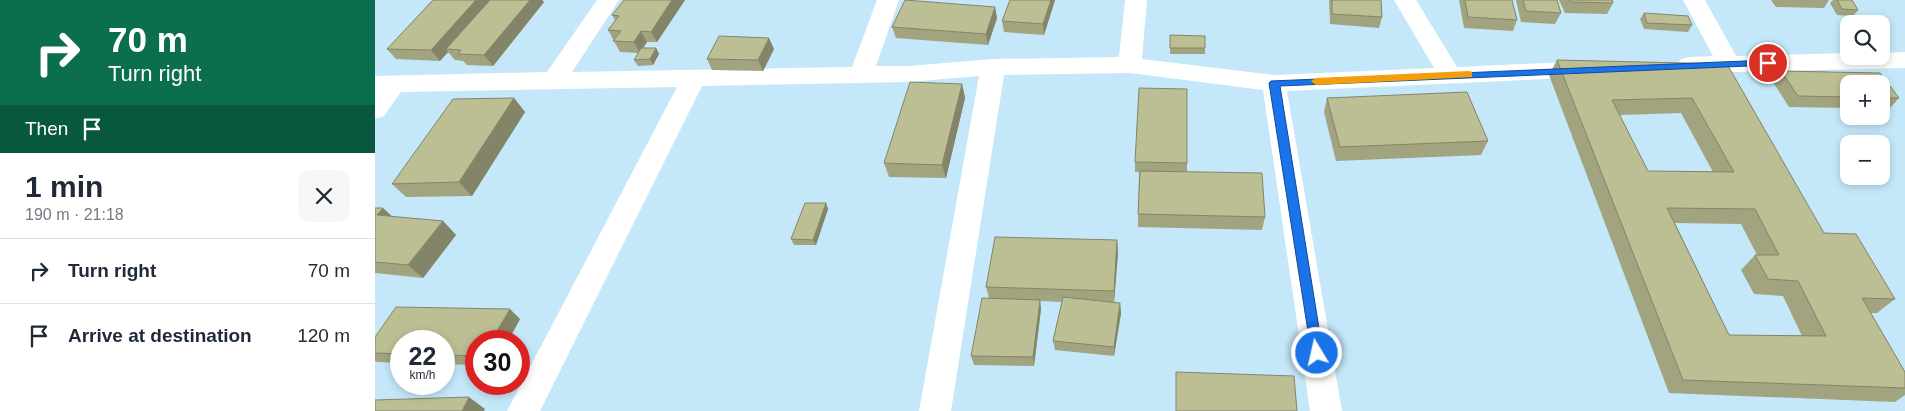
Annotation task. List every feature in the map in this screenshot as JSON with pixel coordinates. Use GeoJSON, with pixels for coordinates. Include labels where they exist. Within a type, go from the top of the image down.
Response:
{"type":"FeatureCollection","features":[{"type":"Feature","properties":{"kind":"street"},"geometry":{"type":"LineString","coordinates":[[555,79],[608,0]]}},
{"type":"Feature","properties":{"kind":"street"},"geometry":{"type":"LineString","coordinates":[[861,74],[888,0]]}},
{"type":"Feature","properties":{"kind":"street"},"geometry":{"type":"LineString","coordinates":[[1130,65],[1136,0]]}},
{"type":"Feature","properties":{"kind":"street"},"geometry":{"type":"LineString","coordinates":[[1405,0],[1451,75]]}},
{"type":"Feature","properties":{"kind":"street"},"geometry":{"type":"LineString","coordinates":[[1694,0],[1729,64]]}},
{"type":"Feature","properties":{"kind":"street"},"geometry":{"type":"LineString","coordinates":[[1665,66],[1905,60]]}},
{"type":"Feature","properties":{"kind":"street"},"geometry":{"type":"LineString","coordinates":[[375,110],[384,84],[555,79],[909,74],[993,67],[1130,65],[1274,83],[1608,68]]}},
{"type":"Feature","properties":{"kind":"street"},"geometry":{"type":"LineString","coordinates":[[935,411],[993,67]]}},
{"type":"Feature","properties":{"kind":"street"},"geometry":{"type":"LineString","coordinates":[[523,411],[695,78]]}},
{"type":"Feature","properties":{"kind":"street"},"geometry":{"type":"LineString","coordinates":[[1274,83],[1326,411]]}},
{"type":"Feature","properties":{"kind":"building"},"geometry":{"type":"Polygon","coordinates":[[[433,0],[476,0],[431,50],[387,49],[433,0]]]}},
{"type":"Feature","properties":{"kind":"building"},"geometry":{"type":"Polygon","coordinates":[[[490,0],[530,0],[484,55],[458,54],[461,50],[446,49],[490,0]]]}},
{"type":"Feature","properties":{"kind":"building"},"geometry":{"type":"Polygon","coordinates":[[[624,0],[672,0],[651,32],[641,31],[634,42],[613,41],[621,31],[608,30],[619,16],[612,15],[624,0]]]}},
{"type":"Feature","properties":{"kind":"building"},"geometry":{"type":"Polygon","coordinates":[[[905,0],[995,7],[986,34],[892,27],[905,0]]]}},
{"type":"Feature","properties":{"kind":"building"},"geometry":{"type":"Polygon","coordinates":[[[1010,0],[1051,0],[1043,24],[1002,21],[1010,0]]]}},
{"type":"Feature","properties":{"kind":"building"},"geometry":{"type":"Polygon","coordinates":[[[1332,0],[1381,0],[1382,17],[1332,14],[1332,0]]]}},
{"type":"Feature","properties":{"kind":"building"},"geometry":{"type":"Polygon","coordinates":[[[1465,0],[1512,0],[1517,20],[1468,17],[1465,0]]]}},
{"type":"Feature","properties":{"kind":"building"},"geometry":{"type":"Polygon","coordinates":[[[1523,0],[1557,0],[1561,13],[1526,11],[1523,0]]]}},
{"type":"Feature","properties":{"kind":"building"},"geometry":{"type":"Polygon","coordinates":[[[1569,0],[1612,0],[1613,3],[1570,2],[1569,0]]]}},
{"type":"Feature","properties":{"kind":"building"},"geometry":{"type":"Polygon","coordinates":[[[1837,0],[1852,0],[1858,10],[1842,9],[1837,0]]]}},
{"type":"Feature","properties":{"kind":"building"},"geometry":{"type":"Polygon","coordinates":[[[1644,13],[1688,16],[1692,25],[1647,23],[1644,13]]]}},
{"type":"Feature","properties":{"kind":"building"},"geometry":{"type":"Polygon","coordinates":[[[1170,35],[1205,36],[1205,48],[1170,48],[1170,35]]]}},
{"type":"Feature","properties":{"kind":"building"},"geometry":{"type":"Polygon","coordinates":[[[719,36],[769,38],[758,60],[707,59],[719,36]]]}},
{"type":"Feature","properties":{"kind":"building"},"geometry":{"type":"Polygon","coordinates":[[[641,48],[656,48],[650,59],[634,60],[641,48]]]}},
{"type":"Feature","properties":{"kind":"building"},"geometry":{"type":"Polygon","coordinates":[[[1557,60],[1727,64],[1824,233],[1856,234],[1895,299],[1862,298],[1905,372],[1905,388],[1683,380],[1557,60]],[[1692,98],[1612,100],[1648,171],[1734,172],[1692,98]],[[1667,208],[1729,335],[1826,336],[1798,281],[1768,279],[1755,255],[1779,255],[1755,209],[1667,208]]]}},
{"type":"Feature","properties":{"kind":"building"},"geometry":{"type":"Polygon","coordinates":[[[1781,71],[1880,73],[1882,75],[1840,75],[1840,97],[1798,96],[1781,71]]]}},
{"type":"Feature","properties":{"kind":"building"},"geometry":{"type":"Polygon","coordinates":[[[910,82],[962,84],[942,165],[884,163],[910,82]]]}},
{"type":"Feature","properties":{"kind":"building"},"geometry":{"type":"Polygon","coordinates":[[[1890,86],[1899,98],[1890,98],[1890,86]]]}},
{"type":"Feature","properties":{"kind":"building"},"geometry":{"type":"Polygon","coordinates":[[[1139,88],[1187,89],[1187,163],[1135,162],[1139,88]]]}},
{"type":"Feature","properties":{"kind":"building"},"geometry":{"type":"Polygon","coordinates":[[[1467,92],[1488,141],[1340,147],[1327,98],[1467,92]]]}},
{"type":"Feature","properties":{"kind":"building"},"geometry":{"type":"Polygon","coordinates":[[[514,98],[459,182],[392,184],[453,99],[514,98]]]}},
{"type":"Feature","properties":{"kind":"building"},"geometry":{"type":"Polygon","coordinates":[[[1140,171],[1262,173],[1265,217],[1138,214],[1140,171]]]}},
{"type":"Feature","properties":{"kind":"building"},"geometry":{"type":"Polygon","coordinates":[[[805,203],[826,203],[813,240],[791,239],[805,203]]]}},
{"type":"Feature","properties":{"kind":"building"},"geometry":{"type":"Polygon","coordinates":[[[375,208],[383,208],[377,215],[443,221],[408,265],[375,262],[375,208]]]}},
{"type":"Feature","properties":{"kind":"building"},"geometry":{"type":"Polygon","coordinates":[[[995,237],[1117,240],[1114,291],[986,287],[995,237]]]}},
{"type":"Feature","properties":{"kind":"building"},"geometry":{"type":"Polygon","coordinates":[[[1063,297],[1120,303],[1114,347],[1053,341],[1063,297]]]}},
{"type":"Feature","properties":{"kind":"building"},"geometry":{"type":"Polygon","coordinates":[[[982,298],[1040,300],[1033,357],[971,356],[982,298]]]}},
{"type":"Feature","properties":{"kind":"building"},"geometry":{"type":"Polygon","coordinates":[[[396,307],[510,309],[498,330],[465,330],[465,356],[455,355],[455,330],[390,330],[390,354],[375,353],[375,337],[396,307]]]}},
{"type":"Feature","properties":{"kind":"building"},"geometry":{"type":"Polygon","coordinates":[[[1176,372],[1294,376],[1297,411],[1176,411],[1176,372]]]}},
{"type":"Feature","properties":{"kind":"building"},"geometry":{"type":"Polygon","coordinates":[[[469,397],[462,411],[375,411],[375,400],[469,397]]]}},
{"type":"Feature","properties":{"kind":"slow traffic"},"geometry":{"type":"LineString","coordinates":[[1316,81],[1469,75]]}},
{"type":"Feature","properties":{"kind":"route"},"geometry":{"type":"LineString","coordinates":[[1317,353],[1274,83],[1768,63]]}}]}
